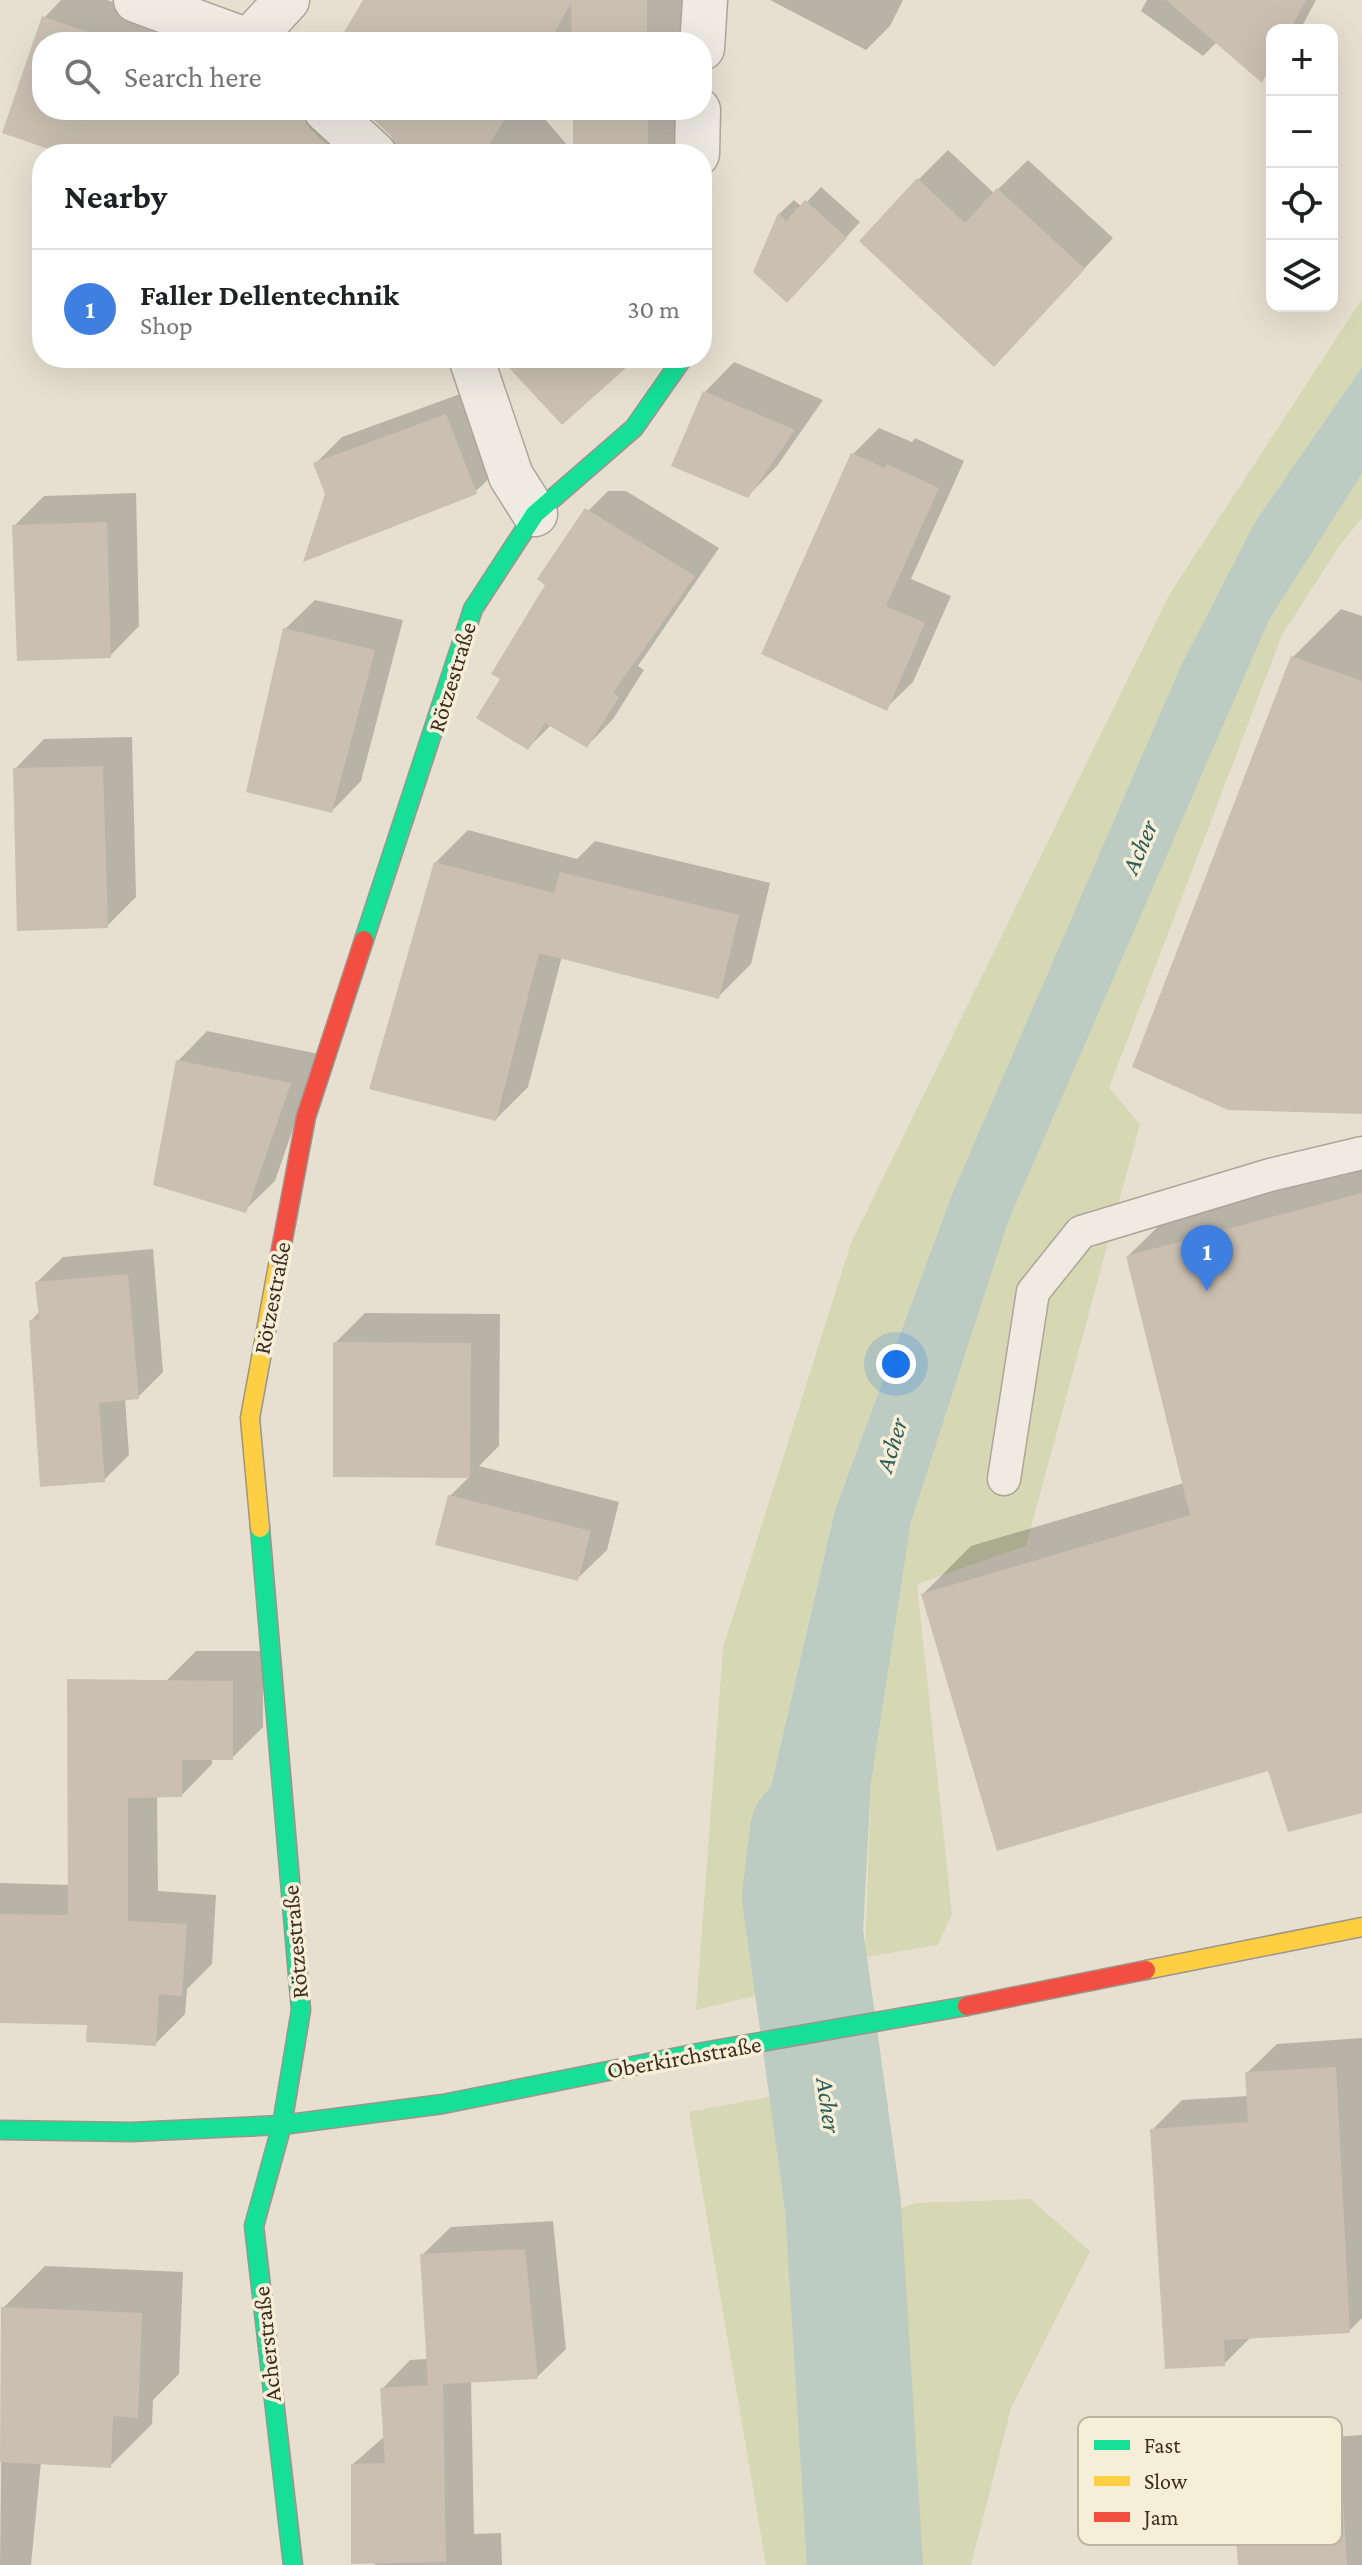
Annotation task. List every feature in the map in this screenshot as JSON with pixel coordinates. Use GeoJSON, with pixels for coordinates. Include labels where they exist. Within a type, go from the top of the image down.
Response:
{"type":"FeatureCollection","features":[{"type":"Feature","properties":{"kind":"street"},"geometry":{"type":"LineString","coordinates":[[136,0],[225,32]]}},
{"type":"Feature","properties":{"kind":"street"},"geometry":{"type":"LineString","coordinates":[[258,32],[287,0]]}},
{"type":"Feature","properties":{"kind":"street"},"geometry":{"type":"LineString","coordinates":[[703,32],[705,0]]}},
{"type":"Feature","properties":{"kind":"street"},"geometry":{"type":"LineString","coordinates":[[337,120],[363,144]]}},
{"type":"Feature","properties":{"kind":"street"},"geometry":{"type":"LineString","coordinates":[[697,144],[698,120]]}},
{"type":"Feature","properties":{"kind":"street"},"geometry":{"type":"LineString","coordinates":[[474,368],[511,476],[535,514]]}},
{"type":"Feature","properties":{"kind":"street","name":"Rötzestraße"},"geometry":{"type":"LineString","coordinates":[[282,2125],[301,2010],[250,1418],[306,1117],[473,609],[535,514],[634,428],[676,368]]}},
{"type":"Feature","properties":{"kind":"street","name":"Oberkirchstraße"},"geometry":{"type":"LineString","coordinates":[[0,2130],[131,2132],[282,2125],[443,2104],[703,2052],[869,2026],[1360,1934]]}},
{"type":"Feature","properties":{"kind":"street","name":"Acherstraße"},"geometry":{"type":"LineString","coordinates":[[282,2125],[254,2226],[293,2565]]}},
{"type":"Feature","properties":{"kind":"lane"},"geometry":{"type":"LineString","coordinates":[[1004,1479],[1033,1292],[1081,1232],[1270,1175],[1362,1153]]}},
{"type":"Feature","properties":{"kind":"green space"},"geometry":{"type":"Polygon","coordinates":[[[1362,299],[1362,367],[1255,522],[951,1197],[835,1510],[767,1804],[755,1996],[696,2010],[723,1648],[851,1243],[1169,595],[1362,299]]]}},
{"type":"Feature","properties":{"kind":"green space"},"geometry":{"type":"Polygon","coordinates":[[[1362,474],[1362,518],[1340,545],[1282,635],[1109,1088],[1140,1124],[1026,1546],[917,1584],[952,1914],[938,1945],[865,1957],[871,1783],[911,1522],[1008,1222],[1269,620],[1362,474]]]}},
{"type":"Feature","properties":{"kind":"green space"},"geometry":{"type":"Polygon","coordinates":[[[774,2096],[822,2565],[766,2565],[689,2112],[774,2096]]]}},
{"type":"Feature","properties":{"kind":"green space"},"geometry":{"type":"Polygon","coordinates":[[[1030,2199],[1090,2251],[1011,2408],[971,2565],[903,2565],[872,2218],[916,2203],[1030,2199]]]}},
{"type":"Feature","properties":{"kind":"water"},"geometry":{"type":"Polygon","coordinates":[[[1362,367],[1362,474],[1269,620],[1008,1222],[911,1522],[871,1783],[860,1989],[755,1996],[767,1804],[835,1510],[951,1197],[1180,668],[1255,522],[1362,367]]]}},
{"type":"Feature","properties":{"kind":"water"},"geometry":{"type":"Polygon","coordinates":[[[854,2081],[901,2565],[822,2565],[774,2096],[854,2081]]]}},
{"type":"Feature","properties":{"kind":"building"},"geometry":{"type":"Polygon","coordinates":[[[363,0],[647,0],[647,32],[572,32],[571,3],[555,32],[344,32],[363,0]]]}},
{"type":"Feature","properties":{"kind":"building"},"geometry":{"type":"Polygon","coordinates":[[[1166,0],[1306,0],[1293,24],[1266,24],[1266,75],[1262,83],[1166,0]]]}},
{"type":"Feature","properties":{"kind":"building"},"geometry":{"type":"Polygon","coordinates":[[[42,16],[88,32],[37,32],[42,16]]]}},
{"type":"Feature","properties":{"kind":"building"},"geometry":{"type":"Polygon","coordinates":[[[32,45],[32,120],[306,120],[309,128],[326,144],[34,144],[2,133],[32,45]]]}},
{"type":"Feature","properties":{"kind":"building"},"geometry":{"type":"Polygon","coordinates":[[[374,120],[504,120],[490,144],[394,144],[391,136],[374,120]]]}},
{"type":"Feature","properties":{"kind":"building"},"geometry":{"type":"Polygon","coordinates":[[[573,120],[648,120],[648,144],[573,144],[573,120]]]}},
{"type":"Feature","properties":{"kind":"building"},"geometry":{"type":"Polygon","coordinates":[[[917,178],[965,223],[997,188],[1085,269],[994,367],[859,241],[917,178]]]}},
{"type":"Feature","properties":{"kind":"building"},"geometry":{"type":"Polygon","coordinates":[[[805,200],[847,238],[787,303],[753,272],[778,213],[786,221],[805,200]]]}},
{"type":"Feature","properties":{"kind":"building"},"geometry":{"type":"Polygon","coordinates":[[[509,368],[626,368],[562,425],[509,368]]]}},
{"type":"Feature","properties":{"kind":"building"},"geometry":{"type":"Polygon","coordinates":[[[703,391],[795,430],[748,498],[671,466],[703,391]]]}},
{"type":"Feature","properties":{"kind":"building"},"geometry":{"type":"Polygon","coordinates":[[[446,414],[477,494],[303,562],[325,494],[313,463],[446,414]]]}},
{"type":"Feature","properties":{"kind":"building"},"geometry":{"type":"Polygon","coordinates":[[[851,453],[885,468],[887,464],[939,488],[886,606],[925,623],[887,711],[761,654],[851,453]]]}},
{"type":"Feature","properties":{"kind":"building"},"geometry":{"type":"Polygon","coordinates":[[[585,508],[695,576],[613,693],[619,697],[587,748],[545,723],[528,750],[476,718],[500,679],[491,674],[545,585],[537,579],[585,508]]]}},
{"type":"Feature","properties":{"kind":"building"},"geometry":{"type":"Polygon","coordinates":[[[107,522],[111,658],[17,661],[12,525],[107,522]]]}},
{"type":"Feature","properties":{"kind":"building"},"geometry":{"type":"Polygon","coordinates":[[[283,628],[375,650],[332,813],[246,792],[283,628]]]}},
{"type":"Feature","properties":{"kind":"building"},"geometry":{"type":"Polygon","coordinates":[[[1291,656],[1362,681],[1362,1114],[1228,1110],[1132,1067],[1291,656]]]}},
{"type":"Feature","properties":{"kind":"building"},"geometry":{"type":"Polygon","coordinates":[[[103,766],[108,928],[17,931],[13,768],[103,766]]]}},
{"type":"Feature","properties":{"kind":"building"},"geometry":{"type":"Polygon","coordinates":[[[434,862],[554,893],[560,872],[739,915],[719,999],[539,953],[496,1121],[369,1089],[434,862]]]}},
{"type":"Feature","properties":{"kind":"building"},"geometry":{"type":"Polygon","coordinates":[[[176,1060],[291,1083],[246,1213],[153,1185],[176,1060]]]}},
{"type":"Feature","properties":{"kind":"building"},"geometry":{"type":"Polygon","coordinates":[[[1362,1193],[1362,1813],[1288,1832],[1268,1771],[997,1851],[921,1594],[1190,1515],[1126,1256],[1362,1193]]]}},
{"type":"Feature","properties":{"kind":"building"},"geometry":{"type":"Polygon","coordinates":[[[128,1274],[139,1399],[99,1403],[105,1482],[40,1487],[29,1320],[39,1319],[35,1282],[128,1274]]]}},
{"type":"Feature","properties":{"kind":"building"},"geometry":{"type":"Polygon","coordinates":[[[333,1342],[471,1343],[470,1478],[333,1477],[333,1342]]]}},
{"type":"Feature","properties":{"kind":"building"},"geometry":{"type":"Polygon","coordinates":[[[448,1495],[591,1531],[578,1581],[435,1545],[448,1495]]]}},
{"type":"Feature","properties":{"kind":"building"},"geometry":{"type":"Polygon","coordinates":[[[67,1679],[233,1681],[233,1760],[182,1760],[182,1797],[128,1798],[128,1921],[187,1924],[182,1996],[159,1994],[156,2046],[86,2042],[87,2025],[0,2023],[0,1914],[68,1915],[67,1679]]]}},
{"type":"Feature","properties":{"kind":"building"},"geometry":{"type":"Polygon","coordinates":[[[1336,2067],[1350,2333],[1224,2340],[1225,2366],[1165,2369],[1150,2129],[1248,2122],[1245,2072],[1336,2067]]]}},
{"type":"Feature","properties":{"kind":"building"},"geometry":{"type":"Polygon","coordinates":[[[525,2249],[538,2379],[443,2384],[446,2562],[351,2564],[351,2464],[385,2463],[380,2388],[428,2385],[420,2254],[525,2249]]]}},
{"type":"Feature","properties":{"kind":"building"},"geometry":{"type":"Polygon","coordinates":[[[1,2307],[142,2313],[138,2418],[113,2416],[111,2468],[0,2462],[1,2307]]]}},
{"type":"Feature","properties":{"kind":"building"},"geometry":{"type":"Polygon","coordinates":[[[1342,2485],[1347,2565],[1238,2565],[1237,2545],[1342,2545],[1342,2485]]]}},
{"type":"Feature","properties":{"kind":"waterway","name":"Acher"},"geometry":{"type":"LineString","coordinates":[[808,1832],[800,1897],[843,2205],[865,2565]]}},
{"type":"Feature","properties":{"kind":"traffic: fast"},"geometry":{"type":"LineString","coordinates":[[364,940],[473,609],[535,514],[634,428],[676,368]]}},
{"type":"Feature","properties":{"kind":"traffic: fast"},"geometry":{"type":"LineString","coordinates":[[260,1528],[301,2010],[282,2125],[254,2226],[293,2565]]}},
{"type":"Feature","properties":{"kind":"traffic: fast"},"geometry":{"type":"LineString","coordinates":[[0,2130],[131,2132],[282,2125],[443,2104],[703,2052],[967,2006]]}},
{"type":"Feature","properties":{"kind":"traffic: slow"},"geometry":{"type":"LineString","coordinates":[[260,1528],[250,1418],[279,1260]]}},
{"type":"Feature","properties":{"kind":"traffic: slow"},"geometry":{"type":"LineString","coordinates":[[1146,1970],[1362,1927]]}},
{"type":"Feature","properties":{"kind":"traffic: jam"},"geometry":{"type":"LineString","coordinates":[[279,1260],[306,1117],[364,940]]}},
{"type":"Feature","properties":{"kind":"traffic: jam"},"geometry":{"type":"LineString","coordinates":[[967,2006],[1146,1970]]}},
{"type":"Feature","properties":{"kind":"place","name":"Faller Dellentechnik"},"geometry":{"type":"Point","coordinates":[1207,1291]}}]}
